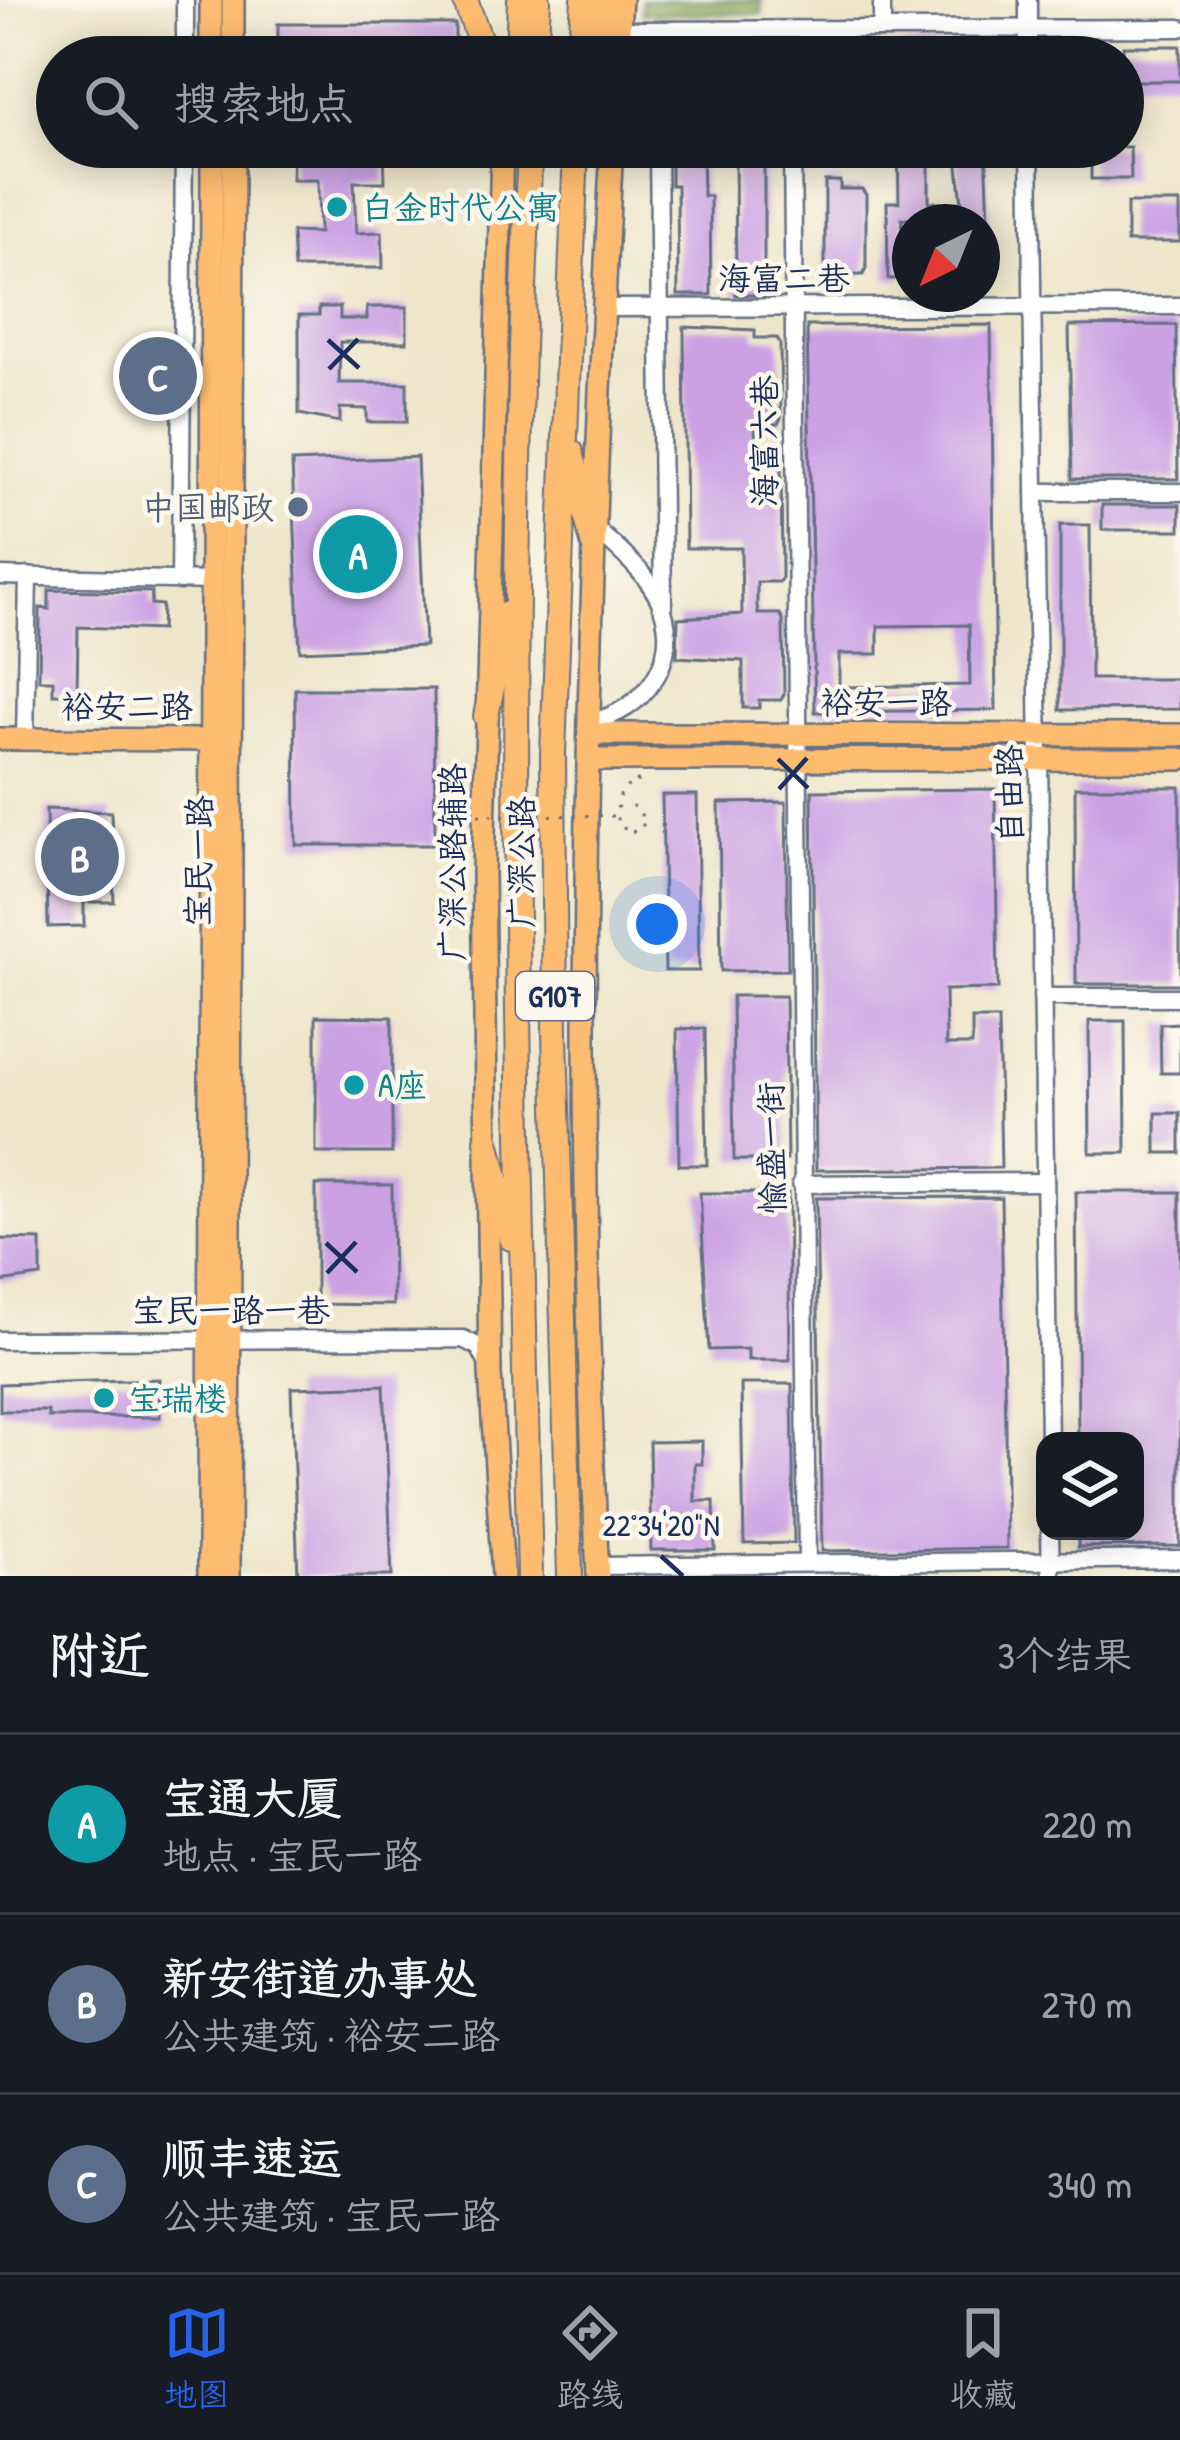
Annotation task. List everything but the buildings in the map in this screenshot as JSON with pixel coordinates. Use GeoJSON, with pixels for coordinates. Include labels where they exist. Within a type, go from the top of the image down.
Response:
{"type":"FeatureCollection","features":[{"type":"Feature","properties":{"kind":"highway"},"geometry":{"type":"LineString","coordinates":[[465,0],[487,36]]}},
{"type":"Feature","properties":{"kind":"highway"},"geometry":{"type":"LineString","coordinates":[[479,0],[491,36]]}},
{"type":"Feature","properties":{"kind":"highway"},"geometry":{"type":"LineString","coordinates":[[506,36],[520,0]]}},
{"type":"Feature","properties":{"kind":"highway"},"geometry":{"type":"LineString","coordinates":[[536,36],[538,0]]}},
{"type":"Feature","properties":{"kind":"highway"},"geometry":{"type":"LineString","coordinates":[[584,0],[584,36]]}},
{"type":"Feature","properties":{"kind":"highway"},"geometry":{"type":"LineString","coordinates":[[593,36],[608,0]]}},
{"type":"Feature","properties":{"kind":"highway"},"geometry":{"type":"LineString","coordinates":[[516,168],[522,310]]}},
{"type":"Feature","properties":{"kind":"highway","name":"广深公路"},"geometry":{"type":"LineString","coordinates":[[529,168],[518,558],[516,1038],[530,1576]]}},
{"type":"Feature","properties":{"kind":"highway","name":"广深公路"},"geometry":{"type":"LineString","coordinates":[[570,1576],[555,1035],[554,754],[562,416],[575,168]]}},
{"type":"Feature","properties":{"kind":"highway"},"geometry":{"type":"LineString","coordinates":[[562,416],[593,535]]}},
{"type":"Feature","properties":{"kind":"highway"},"geometry":{"type":"LineString","coordinates":[[486,716],[518,558]]}},
{"type":"Feature","properties":{"kind":"highway"},"geometry":{"type":"LineString","coordinates":[[487,1141],[523,1286]]}},
{"type":"Feature","properties":{"kind":"main road"},"geometry":{"type":"LineString","coordinates":[[211,0],[211,36]]}},
{"type":"Feature","properties":{"kind":"main road"},"geometry":{"type":"LineString","coordinates":[[233,0],[233,36]]}},
{"type":"Feature","properties":{"kind":"main road"},"geometry":{"type":"LineString","coordinates":[[618,36],[622,0]]}},
{"type":"Feature","properties":{"kind":"main road","name":"宝民一路"},"geometry":{"type":"LineString","coordinates":[[212,168],[218,746]]}},
{"type":"Feature","properties":{"kind":"main road","name":"宝民一路"},"geometry":{"type":"LineString","coordinates":[[209,1576],[218,1341],[218,746],[232,168]]}},
{"type":"Feature","properties":{"kind":"main road","name":"广深公路辅路"},"geometry":{"type":"LineString","coordinates":[[501,168],[486,716],[490,1373],[503,1576]]}},
{"type":"Feature","properties":{"kind":"main road"},"geometry":{"type":"LineString","coordinates":[[598,1571],[586,1038],[593,535],[611,168]]}},
{"type":"Feature","properties":{"kind":"main road","name":"裕安一路"},"geometry":{"type":"LineString","coordinates":[[591,728],[1180,736]]}},
{"type":"Feature","properties":{"kind":"main road","name":"裕安二路"},"geometry":{"type":"LineString","coordinates":[[0,739],[218,746]]}},
{"type":"Feature","properties":{"kind":"main road","name":"裕安二路"},"geometry":{"type":"LineString","coordinates":[[0,752],[218,746]]}},
{"type":"Feature","properties":{"kind":"main road","name":"裕安一路"},"geometry":{"type":"LineString","coordinates":[[591,760],[1180,759]]}},
{"type":"Feature","properties":{"kind":"main road","name":"宝民一路"},"geometry":{"type":"LineString","coordinates":[[218,1341],[229,1576]]}},
{"type":"Feature","properties":{"kind":"street"},"geometry":{"type":"LineString","coordinates":[[185,0],[185,36]]}},
{"type":"Feature","properties":{"kind":"street"},"geometry":{"type":"LineString","coordinates":[[882,0],[882,29]]}},
{"type":"Feature","properties":{"kind":"street"},"geometry":{"type":"LineString","coordinates":[[1028,0],[1028,36]]}},
{"type":"Feature","properties":{"kind":"street"},"geometry":{"type":"LineString","coordinates":[[618,30],[1180,28]]}},
{"type":"Feature","properties":{"kind":"street"},"geometry":{"type":"LineString","coordinates":[[656,30],[656,36]]}},
{"type":"Feature","properties":{"kind":"street"},"geometry":{"type":"LineString","coordinates":[[180,581],[184,168]]}},
{"type":"Feature","properties":{"kind":"street"},"geometry":{"type":"LineString","coordinates":[[591,728],[631,707],[651,687],[664,662],[658,168]]}},
{"type":"Feature","properties":{"kind":"street","name":"海富六巷"},"geometry":{"type":"LineString","coordinates":[[792,168],[796,734]]}},
{"type":"Feature","properties":{"kind":"street","name":"自由路"},"geometry":{"type":"LineString","coordinates":[[1030,168],[1049,1432]]}},
{"type":"Feature","properties":{"kind":"street","name":"海富二巷"},"geometry":{"type":"LineString","coordinates":[[603,308],[1180,306]]}},
{"type":"Feature","properties":{"kind":"street"},"geometry":{"type":"LineString","coordinates":[[1035,493],[1180,492]]}},
{"type":"Feature","properties":{"kind":"street"},"geometry":{"type":"LineString","coordinates":[[593,535],[625,556],[663,608]]}},
{"type":"Feature","properties":{"kind":"street"},"geometry":{"type":"LineString","coordinates":[[0,576],[213,581]]}},
{"type":"Feature","properties":{"kind":"street"},"geometry":{"type":"LineString","coordinates":[[25,739],[28,577]]}},
{"type":"Feature","properties":{"kind":"street","name":"愉盛一街"},"geometry":{"type":"LineString","coordinates":[[796,734],[807,1562]]}},
{"type":"Feature","properties":{"kind":"street"},"geometry":{"type":"LineString","coordinates":[[1042,997],[1180,997]]}},
{"type":"Feature","properties":{"kind":"street"},"geometry":{"type":"LineString","coordinates":[[801,1184],[1045,1182]]}},
{"type":"Feature","properties":{"kind":"street"},"geometry":{"type":"LineString","coordinates":[[489,1307],[479,1330],[463,1340],[485,1354],[490,1373]]}},
{"type":"Feature","properties":{"kind":"street","name":"宝民一路一巷"},"geometry":{"type":"LineString","coordinates":[[0,1340],[463,1340]]}},
{"type":"Feature","properties":{"kind":"street"},"geometry":{"type":"LineString","coordinates":[[598,1571],[807,1562],[875,1568],[1051,1567],[1180,1559]]}},
{"type":"Feature","properties":{"kind":"path"},"geometry":{"type":"LineString","coordinates":[[632,805],[645,819],[634,833],[621,829],[617,816],[621,790],[646,780]]}},
{"type":"Feature","properties":{"kind":"path"},"geometry":{"type":"LineString","coordinates":[[478,815],[617,816]]}},
{"type":"Feature","properties":{"kind":"green space"},"geometry":{"type":"Polygon","coordinates":[[[642,0],[761,0],[762,14],[642,14],[642,0]]]}},
{"type":"Feature","properties":{"kind":"place","name":"白金时代公寓"},"geometry":{"type":"Point","coordinates":[337,207]}},
{"type":"Feature","properties":{"kind":"place","name":"顺丰速运"},"geometry":{"type":"Point","coordinates":[158,376]}},
{"type":"Feature","properties":{"kind":"place","name":"中国邮政"},"geometry":{"type":"Point","coordinates":[298,507]}},
{"type":"Feature","properties":{"kind":"place","name":"宝通大厦"},"geometry":{"type":"Point","coordinates":[358,554]}},
{"type":"Feature","properties":{"kind":"place","name":"新安街道办事处"},"geometry":{"type":"Point","coordinates":[80,857]}},
{"type":"Feature","properties":{"kind":"place","name":"A座"},"geometry":{"type":"Point","coordinates":[354,1085]}},
{"type":"Feature","properties":{"kind":"place","name":"宝瑞楼"},"geometry":{"type":"Point","coordinates":[104,1398]}}]}
